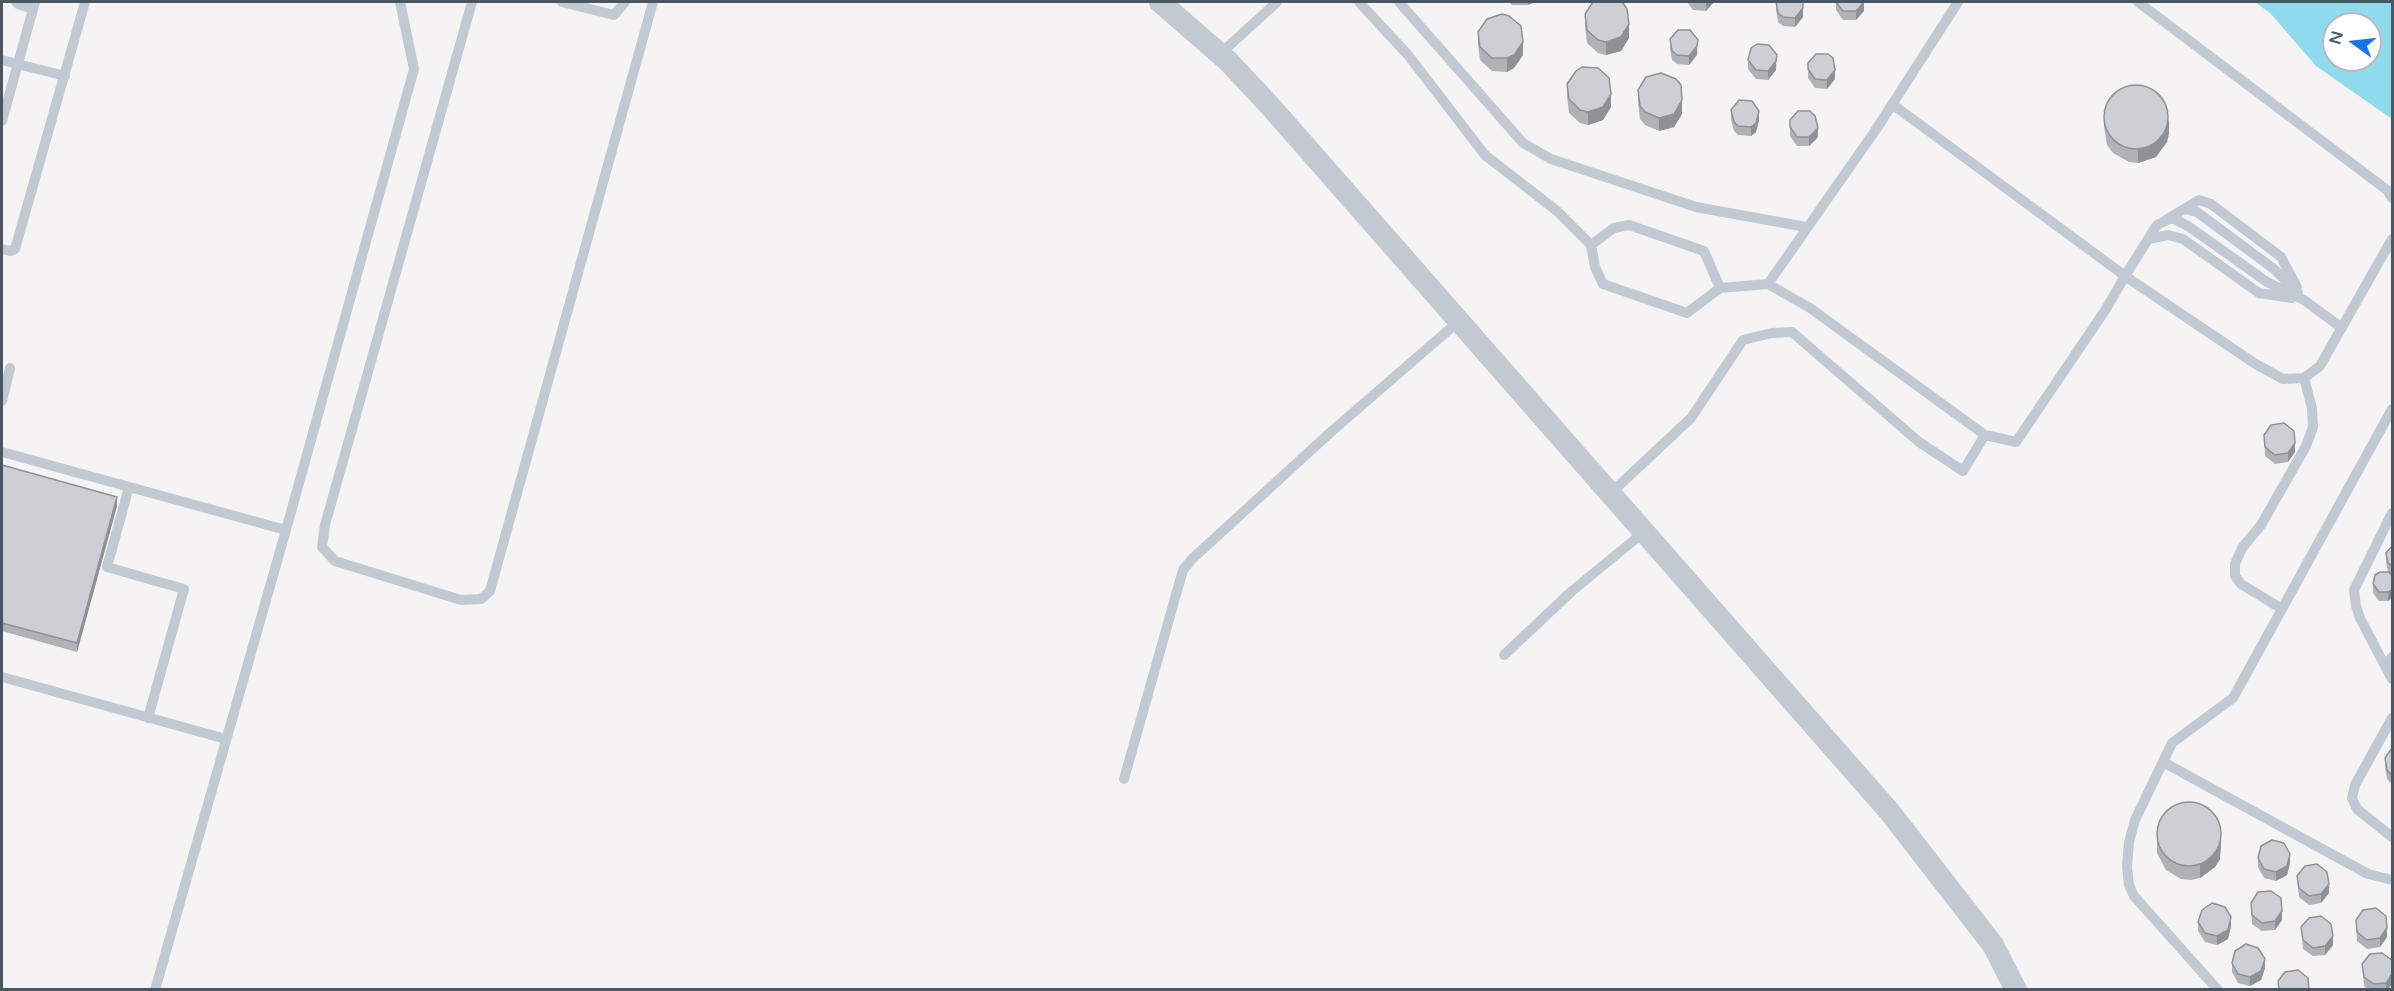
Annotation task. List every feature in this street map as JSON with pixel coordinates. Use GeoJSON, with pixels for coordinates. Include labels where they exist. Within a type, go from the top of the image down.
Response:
{"type":"FeatureCollection","features":[{"type":"Feature","properties":{"kind":"street"},"geometry":{"type":"LineString","coordinates":[[1160,2],[1220,54],[1271,106],[1889,811],[1993,945],[2016,990]]}},
{"type":"Feature","properties":{"kind":"lane"},"geometry":{"type":"LineString","coordinates":[[2,121],[34,5],[16,2]]}},
{"type":"Feature","properties":{"kind":"lane"},"geometry":{"type":"LineString","coordinates":[[2,249],[9,251],[15,249],[85,2]]}},
{"type":"Feature","properties":{"kind":"lane"},"geometry":{"type":"LineString","coordinates":[[155,990],[414,69],[400,2]]}},
{"type":"Feature","properties":{"kind":"lane"},"geometry":{"type":"LineString","coordinates":[[472,2],[325,525],[322,547],[335,561],[461,600],[481,599],[490,591],[653,2]]}},
{"type":"Feature","properties":{"kind":"lane"},"geometry":{"type":"LineString","coordinates":[[562,2],[614,15],[625,2]]}},
{"type":"Feature","properties":{"kind":"lane"},"geometry":{"type":"LineString","coordinates":[[1220,54],[1277,2]]}},
{"type":"Feature","properties":{"kind":"lane"},"geometry":{"type":"LineString","coordinates":[[1359,2],[1408,55],[1485,155],[1557,211],[1591,245],[1595,267],[1603,284],[1687,313],[1720,288],[1768,284],[1810,308],[1985,435],[2016,442],[2106,309],[2157,225],[2184,208],[2197,212],[2274,269],[2304,300],[2342,328]]}},
{"type":"Feature","properties":{"kind":"lane"},"geometry":{"type":"LineString","coordinates":[[1399,2],[1523,143],[1551,159],[1696,207],[1806,227]]}},
{"type":"Feature","properties":{"kind":"lane"},"geometry":{"type":"LineString","coordinates":[[1768,284],[1959,2]]}},
{"type":"Feature","properties":{"kind":"lane"},"geometry":{"type":"LineString","coordinates":[[2138,2],[2387,190],[2392,198]]}},
{"type":"Feature","properties":{"kind":"lane"},"geometry":{"type":"LineString","coordinates":[[2,60],[65,76]]}},
{"type":"Feature","properties":{"kind":"lane"},"geometry":{"type":"LineString","coordinates":[[1892,104],[2125,276],[2254,363],[2283,379],[2304,378],[2320,366],[2392,239]]}},
{"type":"Feature","properties":{"kind":"lane"},"geometry":{"type":"LineString","coordinates":[[2157,225],[2172,218],[2188,226],[2267,282],[2304,300]]}},
{"type":"Feature","properties":{"kind":"lane"},"geometry":{"type":"LineString","coordinates":[[1591,245],[1614,228],[1629,225],[1704,251],[1720,288]]}},
{"type":"Feature","properties":{"kind":"lane"},"geometry":{"type":"LineString","coordinates":[[2149,239],[2168,234],[2183,239],[2259,293],[2304,300]]}},
{"type":"Feature","properties":{"kind":"lane"},"geometry":{"type":"LineString","coordinates":[[1124,778],[1183,570],[1192,559],[1332,431],[1459,321]]}},
{"type":"Feature","properties":{"kind":"lane"},"geometry":{"type":"LineString","coordinates":[[1611,493],[1692,418],[1743,340],[1772,333],[1792,333],[1919,442],[1963,471],[1985,435]]}},
{"type":"Feature","properties":{"kind":"lane"},"geometry":{"type":"LineString","coordinates":[[2,400],[10,368]]}},
{"type":"Feature","properties":{"kind":"lane"},"geometry":{"type":"LineString","coordinates":[[2282,609],[2241,584],[2235,576],[2235,564],[2242,548],[2261,525],[2306,446],[2313,427],[2312,408],[2304,378]]}},
{"type":"Feature","properties":{"kind":"lane"},"geometry":{"type":"LineString","coordinates":[[2218,990],[2134,897],[2129,885],[2127,867],[2129,842],[2135,820],[2172,743],[2233,698],[2392,409]]}},
{"type":"Feature","properties":{"kind":"lane"},"geometry":{"type":"LineString","coordinates":[[2,452],[286,530]]}},
{"type":"Feature","properties":{"kind":"lane"},"geometry":{"type":"LineString","coordinates":[[129,487],[107,567],[184,589],[148,718]]}},
{"type":"Feature","properties":{"kind":"lane"},"geometry":{"type":"LineString","coordinates":[[2392,513],[2354,590],[2360,618],[2389,662],[2392,679]]}},
{"type":"Feature","properties":{"kind":"lane"},"geometry":{"type":"LineString","coordinates":[[1504,655],[1572,591],[1644,532]]}},
{"type":"Feature","properties":{"kind":"lane"},"geometry":{"type":"LineString","coordinates":[[2,677],[226,739]]}},
{"type":"Feature","properties":{"kind":"lane"},"geometry":{"type":"LineString","coordinates":[[2392,718],[2355,785],[2352,798],[2357,809],[2392,837]]}},
{"type":"Feature","properties":{"kind":"lane"},"geometry":{"type":"LineString","coordinates":[[2163,762],[2368,874],[2392,880]]}},
{"type":"Feature","properties":{"kind":"water"},"geometry":{"type":"Polygon","coordinates":[[[2255,2],[2392,2],[2392,119],[2325,72],[2382,72],[2382,12],[2322,12],[2322,70],[2271,14],[2255,2]]]}},
{"type":"Feature","properties":{"kind":"building"},"geometry":{"type":"Polygon","coordinates":[[[1593,2],[1623,3],[1627,9],[1629,24],[1621,37],[1606,42],[1598,40],[1587,30],[1585,14],[1593,2]]]}},
{"type":"Feature","properties":{"kind":"building"},"geometry":{"type":"Polygon","coordinates":[[[1776,2],[1803,2],[1803,8],[1795,18],[1783,17],[1778,13],[1776,2]]]}},
{"type":"Feature","properties":{"kind":"building"},"geometry":{"type":"Polygon","coordinates":[[[1836,2],[1864,2],[1856,11],[1843,11],[1836,2]]]}},
{"type":"Feature","properties":{"kind":"building"},"geometry":{"type":"Polygon","coordinates":[[[1502,14],[1509,16],[1521,26],[1523,42],[1514,55],[1507,58],[1492,58],[1480,47],[1478,32],[1487,19],[1502,14]]]}},
{"type":"Feature","properties":{"kind":"building"},"geometry":{"type":"Polygon","coordinates":[[[1678,30],[1690,30],[1698,40],[1697,46],[1689,56],[1677,55],[1672,51],[1670,39],[1678,30]]]}},
{"type":"Feature","properties":{"kind":"building"},"geometry":{"type":"Polygon","coordinates":[[[1757,44],[1769,45],[1777,55],[1776,61],[1768,71],[1756,70],[1748,60],[1751,48],[1757,44]]]}},
{"type":"Feature","properties":{"kind":"building"},"geometry":{"type":"Polygon","coordinates":[[[1816,54],[1828,54],[1833,58],[1835,70],[1827,80],[1815,79],[1808,69],[1808,63],[1816,54]]]}},
{"type":"Feature","properties":{"kind":"building"},"geometry":{"type":"Polygon","coordinates":[[[1582,67],[1598,68],[1609,78],[1611,94],[1603,107],[1588,112],[1580,110],[1569,99],[1567,84],[1576,71],[1582,67]]]}},
{"type":"Feature","properties":{"kind":"building"},"geometry":{"type":"Polygon","coordinates":[[[1661,73],[1676,79],[1681,85],[1682,100],[1674,114],[1659,118],[1645,112],[1640,106],[1638,90],[1646,77],[1661,73]]]}},
{"type":"Feature","properties":{"kind":"building"},"geometry":{"type":"Polygon","coordinates":[[[2130,85],[2142,85],[2159,94],[2166,105],[2168,117],[2166,129],[2159,140],[2142,149],[2130,149],[2118,144],[2109,135],[2104,123],[2104,111],[2109,99],[2118,90],[2130,85]]]}},
{"type":"Feature","properties":{"kind":"building"},"geometry":{"type":"Polygon","coordinates":[[[1739,100],[1752,101],[1759,111],[1756,123],[1751,127],[1738,126],[1734,122],[1731,110],[1739,100]]]}},
{"type":"Feature","properties":{"kind":"building"},"geometry":{"type":"Polygon","coordinates":[[[1798,111],[1810,111],[1815,116],[1818,128],[1809,137],[1797,137],[1790,127],[1790,120],[1798,111]]]}},
{"type":"Feature","properties":{"kind":"building"},"geometry":{"type":"Polygon","coordinates":[[[2284,423],[2294,431],[2295,443],[2288,453],[2275,455],[2265,447],[2264,435],[2271,425],[2284,423]]]}},
{"type":"Feature","properties":{"kind":"building"},"geometry":{"type":"Polygon","coordinates":[[[2,465],[117,497],[77,643],[2,623],[2,465]]]}},
{"type":"Feature","properties":{"kind":"building"},"geometry":{"type":"Polygon","coordinates":[[[2392,546],[2392,566],[2388,563],[2386,553],[2392,546]]]}},
{"type":"Feature","properties":{"kind":"building"},"geometry":{"type":"Polygon","coordinates":[[[2380,572],[2389,572],[2392,576],[2392,590],[2379,592],[2373,584],[2375,575],[2380,572]]]}},
{"type":"Feature","properties":{"kind":"building"},"geometry":{"type":"Polygon","coordinates":[[[2392,748],[2392,775],[2387,770],[2385,758],[2392,748]]]}},
{"type":"Feature","properties":{"kind":"building"},"geometry":{"type":"Polygon","coordinates":[[[2183,802],[2195,802],[2212,811],[2219,822],[2221,834],[2219,846],[2212,857],[2195,866],[2183,866],[2171,861],[2162,852],[2157,840],[2157,828],[2162,816],[2171,807],[2183,802]]]}},
{"type":"Feature","properties":{"kind":"building"},"geometry":{"type":"Polygon","coordinates":[[[2272,840],[2284,843],[2290,854],[2287,866],[2276,872],[2264,869],[2258,858],[2261,846],[2272,840]]]}},
{"type":"Feature","properties":{"kind":"building"},"geometry":{"type":"Polygon","coordinates":[[[2317,864],[2327,872],[2329,884],[2321,894],[2309,896],[2299,888],[2297,876],[2305,866],[2317,864]]]}},
{"type":"Feature","properties":{"kind":"building"},"geometry":{"type":"Polygon","coordinates":[[[2271,891],[2281,898],[2282,911],[2275,921],[2262,923],[2252,915],[2251,903],[2258,892],[2271,891]]]}},
{"type":"Feature","properties":{"kind":"building"},"geometry":{"type":"Polygon","coordinates":[[[2212,903],[2225,907],[2231,917],[2228,930],[2217,936],[2205,933],[2198,922],[2202,910],[2212,903]]]}},
{"type":"Feature","properties":{"kind":"building"},"geometry":{"type":"Polygon","coordinates":[[[2376,908],[2386,916],[2387,928],[2380,938],[2367,940],[2357,932],[2356,920],[2363,910],[2376,908]]]}},
{"type":"Feature","properties":{"kind":"building"},"geometry":{"type":"Polygon","coordinates":[[[2321,916],[2331,924],[2333,936],[2325,946],[2313,948],[2303,940],[2301,927],[2309,918],[2321,916]]]}},
{"type":"Feature","properties":{"kind":"building"},"geometry":{"type":"Polygon","coordinates":[[[2246,944],[2258,948],[2265,959],[2261,971],[2250,977],[2238,974],[2232,963],[2235,951],[2246,944]]]}},
{"type":"Feature","properties":{"kind":"building"},"geometry":{"type":"Polygon","coordinates":[[[2382,953],[2392,960],[2392,974],[2386,983],[2374,984],[2364,977],[2362,964],[2370,954],[2382,953]]]}},
{"type":"Feature","properties":{"kind":"building"},"geometry":{"type":"Polygon","coordinates":[[[2298,970],[2308,978],[2309,990],[2279,990],[2278,981],[2285,972],[2298,970]]]}}]}
